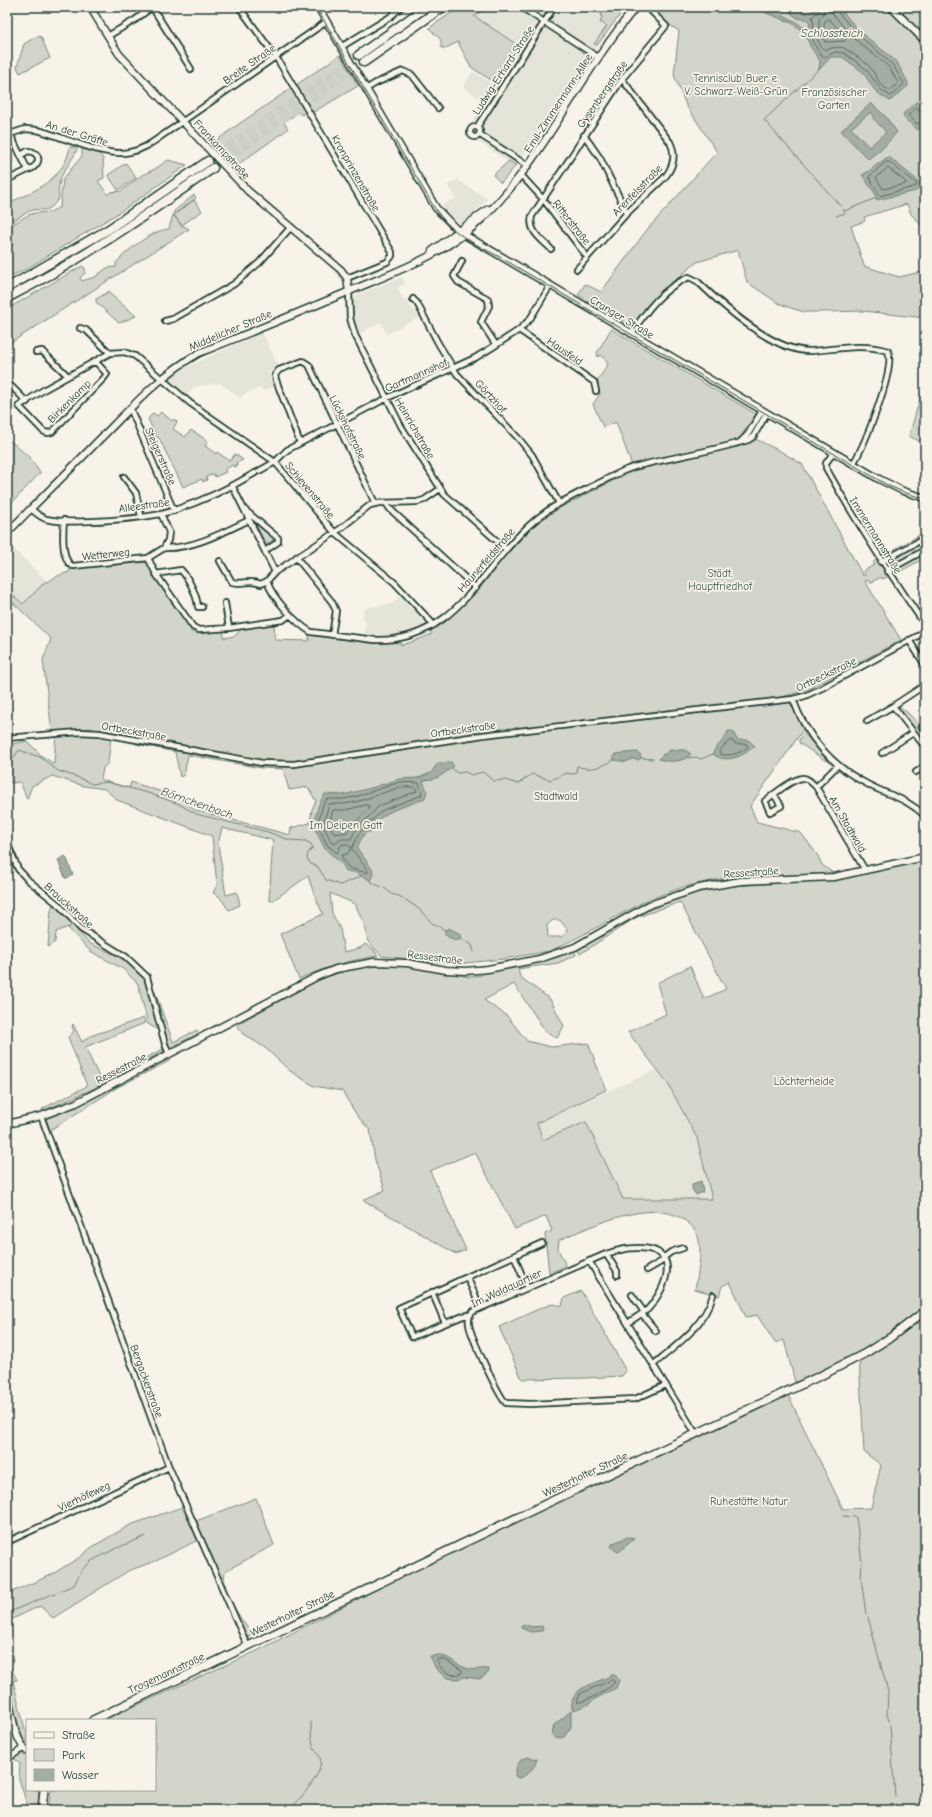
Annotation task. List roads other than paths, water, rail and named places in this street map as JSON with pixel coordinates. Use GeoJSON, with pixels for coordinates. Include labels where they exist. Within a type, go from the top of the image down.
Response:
{"type":"FeatureCollection","features":[{"type":"Feature","properties":{"kind":"highway"},"geometry":{"type":"LineString","coordinates":[[426,7],[361,58],[443,7]]}},
{"type":"Feature","properties":{"kind":"highway"},"geometry":{"type":"LineString","coordinates":[[7,288],[109,229],[210,165],[92,251],[7,298]]}},
{"type":"Feature","properties":{"kind":"main road","name":"Frankampstraße"},"geometry":{"type":"LineString","coordinates":[[90,7],[119,54],[252,195],[341,270],[347,278]]}},
{"type":"Feature","properties":{"kind":"main road","name":"Cranger Straße"},"geometry":{"type":"LineString","coordinates":[[318,7],[436,208],[463,236],[853,464],[892,486],[925,498]]}},
{"type":"Feature","properties":{"kind":"main road","name":"Emil-Zimmermann-Allee"},"geometry":{"type":"LineString","coordinates":[[463,236],[485,216],[528,166],[599,58],[636,7]]}},
{"type":"Feature","properties":{"kind":"main road"},"geometry":{"type":"LineString","coordinates":[[892,7],[925,41]]}},
{"type":"Feature","properties":{"kind":"main road","name":"Emil-Zimmermann-Allee"},"geometry":{"type":"LineString","coordinates":[[458,231],[493,206]]}},
{"type":"Feature","properties":{"kind":"main road","name":"Middelicher Straße"},"geometry":{"type":"LineString","coordinates":[[423,259],[458,231]]}},
{"type":"Feature","properties":{"kind":"main road","name":"Middelicher Straße"},"geometry":{"type":"LineString","coordinates":[[7,533],[160,378],[178,365],[199,353],[382,279],[440,251],[463,236]]}},
{"type":"Feature","properties":{"kind":"main road"},"geometry":{"type":"LineString","coordinates":[[347,278],[349,292]]}},
{"type":"Feature","properties":{"kind":"main road","name":"Ressestraße"},"geometry":{"type":"LineString","coordinates":[[7,1124],[41,1116],[76,1103],[316,976],[336,969],[358,964],[386,962],[407,963],[455,971],[494,968],[539,959],[568,950],[648,905],[699,888],[741,881],[816,879],[840,876],[925,857]]}},
{"type":"Feature","properties":{"kind":"main road","name":"Westerholter Straße"},"geometry":{"type":"LineString","coordinates":[[248,1647],[864,1354],[891,1337],[925,1311]]}},
{"type":"Feature","properties":{"kind":"main road","name":"Trogemannstraße"},"geometry":{"type":"LineString","coordinates":[[95,1719],[248,1647]]}},
{"type":"Feature","properties":{"kind":"main road"},"geometry":{"type":"LineString","coordinates":[[7,1693],[10,1720],[26,1750]]}},
{"type":"Feature","properties":{"kind":"main road"},"geometry":{"type":"LineString","coordinates":[[42,1810],[44,1791]]}},
{"type":"Feature","properties":{"kind":"street"},"geometry":{"type":"LineString","coordinates":[[108,36],[135,20],[152,7],[191,69]]}},
{"type":"Feature","properties":{"kind":"street"},"geometry":{"type":"LineString","coordinates":[[239,7],[276,57]]}},
{"type":"Feature","properties":{"kind":"street"},"geometry":{"type":"LineString","coordinates":[[341,47],[390,17],[401,7]]}},
{"type":"Feature","properties":{"kind":"street","name":"Ludwig-Erhard-Straße"},"geometry":{"type":"LineString","coordinates":[[520,7],[599,58]]}},
{"type":"Feature","properties":{"kind":"street","name":"Ludwig-Erhard-Straße"},"geometry":{"type":"LineString","coordinates":[[477,128],[554,7]]}},
{"type":"Feature","properties":{"kind":"street","name":"Gysenbergstraße"},"geometry":{"type":"LineString","coordinates":[[543,199],[622,79],[666,26],[647,7]]}},
{"type":"Feature","properties":{"kind":"street","name":"Breite Straße"},"geometry":{"type":"LineString","coordinates":[[183,122],[326,22]]}},
{"type":"Feature","properties":{"kind":"street","name":"Kronprinzenstraße"},"geometry":{"type":"LineString","coordinates":[[276,57],[392,252],[391,259],[388,262],[347,278]]}},
{"type":"Feature","properties":{"kind":"street"},"geometry":{"type":"LineString","coordinates":[[366,89],[376,83],[403,72],[412,75],[438,108]]}},
{"type":"Feature","properties":{"kind":"street","name":"Arenfelsstraße"},"geometry":{"type":"LineString","coordinates":[[577,268],[627,213],[670,172],[673,165],[674,153],[670,142],[622,79]]}},
{"type":"Feature","properties":{"kind":"street","name":"An der Gräfte"},"geometry":{"type":"LineString","coordinates":[[9,135],[25,130],[37,130],[110,152],[129,152],[143,148],[183,122]]}},
{"type":"Feature","properties":{"kind":"street","name":"Ludwig-Erhard-Straße"},"geometry":{"type":"LineString","coordinates":[[477,128],[471,128],[470,134],[475,137],[479,134]]}},
{"type":"Feature","properties":{"kind":"street","name":"Ludwig-Erhard-Straße"},"geometry":{"type":"LineString","coordinates":[[477,128],[480,131],[479,134],[528,166]]}},
{"type":"Feature","properties":{"kind":"street"},"geometry":{"type":"LineString","coordinates":[[9,135],[28,170]]}},
{"type":"Feature","properties":{"kind":"street"},"geometry":{"type":"LineString","coordinates":[[584,135],[600,158],[627,213]]}},
{"type":"Feature","properties":{"kind":"street"},"geometry":{"type":"LineString","coordinates":[[7,180],[36,166],[38,157],[33,152],[28,151],[21,155]]}},
{"type":"Feature","properties":{"kind":"street","name":"Ritterstraße"},"geometry":{"type":"LineString","coordinates":[[521,175],[543,199],[587,256]]}},
{"type":"Feature","properties":{"kind":"street","name":"Ritterstraße"},"geometry":{"type":"LineString","coordinates":[[543,199],[533,213],[531,226],[551,249]]}},
{"type":"Feature","properties":{"kind":"street"},"geometry":{"type":"LineString","coordinates":[[165,321],[172,319],[234,284],[259,262],[291,227]]}},
{"type":"Feature","properties":{"kind":"street"},"geometry":{"type":"LineString","coordinates":[[462,261],[454,276],[458,282],[488,299],[489,306],[481,322],[496,345]]}},
{"type":"Feature","properties":{"kind":"street"},"geometry":{"type":"LineString","coordinates":[[631,334],[654,303],[677,282],[689,277],[697,281],[736,316],[772,339],[792,348],[811,351],[856,348],[882,349],[888,351],[889,357],[882,395],[874,418],[853,464]]}},
{"type":"Feature","properties":{"kind":"street","name":"Gartmannshof"},"geometry":{"type":"LineString","coordinates":[[275,462],[286,450],[387,398],[475,358],[496,345],[519,330],[530,319],[550,286]]}},
{"type":"Feature","properties":{"kind":"street","name":"Heinrichstraße"},"geometry":{"type":"LineString","coordinates":[[349,292],[350,318],[355,335],[401,426],[440,490],[506,549]]}},
{"type":"Feature","properties":{"kind":"street","name":"Görtzhof"},"geometry":{"type":"LineString","coordinates":[[413,299],[417,303],[438,344],[454,368],[532,455],[559,503]]}},
{"type":"Feature","properties":{"kind":"street"},"geometry":{"type":"LineString","coordinates":[[80,328],[86,330],[110,353],[124,352],[135,356],[160,378]]}},
{"type":"Feature","properties":{"kind":"street","name":"Hausfeld"},"geometry":{"type":"LineString","coordinates":[[519,330],[594,382],[596,391]]}},
{"type":"Feature","properties":{"kind":"street","name":"Birkenkamp"},"geometry":{"type":"LineString","coordinates":[[36,352],[42,351],[68,376]]}},
{"type":"Feature","properties":{"kind":"street","name":"Birkenkamp"},"geometry":{"type":"LineString","coordinates":[[96,361],[107,374],[52,432],[47,433],[43,431],[19,406],[45,389],[110,353]]}},
{"type":"Feature","properties":{"kind":"street","name":"Lückshofstraße"},"geometry":{"type":"LineString","coordinates":[[300,443],[275,375],[279,370],[304,361],[309,366],[375,503]]}},
{"type":"Feature","properties":{"kind":"street","name":"Schievenstraße"},"geometry":{"type":"LineString","coordinates":[[160,378],[190,403],[275,462],[334,532],[395,583],[434,625]]}},
{"type":"Feature","properties":{"kind":"street"},"geometry":{"type":"LineString","coordinates":[[7,382],[27,402]]}},
{"type":"Feature","properties":{"kind":"street","name":"Steigerstraße"},"geometry":{"type":"LineString","coordinates":[[130,408],[174,511]]}},
{"type":"Feature","properties":{"kind":"street","name":"Haunerfeldstraße"},"geometry":{"type":"LineString","coordinates":[[267,581],[270,588],[290,615],[302,627],[311,632],[385,640],[414,634],[444,619],[476,588],[506,549],[524,530],[559,503],[626,470],[736,443],[745,438],[764,412]]}},
{"type":"Feature","properties":{"kind":"street","name":"Immermannstraße"},"geometry":{"type":"LineString","coordinates":[[834,452],[826,463],[826,468],[887,571],[925,625]]}},
{"type":"Feature","properties":{"kind":"street","name":"Alleestraße"},"geometry":{"type":"LineString","coordinates":[[32,508],[40,516],[46,519],[64,520],[103,520],[161,514],[174,511],[232,485],[275,462]]}},
{"type":"Feature","properties":{"kind":"street"},"geometry":{"type":"LineString","coordinates":[[124,477],[136,493],[142,516]]}},
{"type":"Feature","properties":{"kind":"street"},"geometry":{"type":"LineString","coordinates":[[232,485],[275,572]]}},
{"type":"Feature","properties":{"kind":"street"},"geometry":{"type":"LineString","coordinates":[[220,561],[230,576],[232,582],[236,583],[254,580],[261,584],[267,581],[275,572],[334,532],[370,505],[375,503],[417,502],[424,500],[440,490]]}},
{"type":"Feature","properties":{"kind":"street"},"geometry":{"type":"LineString","coordinates":[[386,503],[390,509],[476,588]]}},
{"type":"Feature","properties":{"kind":"street"},"geometry":{"type":"LineString","coordinates":[[244,509],[278,538],[278,542],[265,550]]}},
{"type":"Feature","properties":{"kind":"street"},"geometry":{"type":"LineString","coordinates":[[161,514],[169,532],[168,540],[164,548]]}},
{"type":"Feature","properties":{"kind":"street","name":"Wetterweg"},"geometry":{"type":"LineString","coordinates":[[64,520],[64,544],[66,558],[70,565],[73,566],[148,558],[164,548],[174,548],[210,537],[249,520]]}},
{"type":"Feature","properties":{"kind":"street"},"geometry":{"type":"LineString","coordinates":[[882,562],[925,538]]}},
{"type":"Feature","properties":{"kind":"street"},"geometry":{"type":"LineString","coordinates":[[887,571],[925,550]]}},
{"type":"Feature","properties":{"kind":"street"},"geometry":{"type":"LineString","coordinates":[[296,557],[332,602],[336,611],[332,635]]}},
{"type":"Feature","properties":{"kind":"street"},"geometry":{"type":"LineString","coordinates":[[148,558],[156,574],[193,627],[199,630],[229,628],[283,620],[290,615]]}},
{"type":"Feature","properties":{"kind":"street"},"geometry":{"type":"LineString","coordinates":[[156,574],[181,570],[190,582],[192,592],[197,598],[198,607],[202,607]]}},
{"type":"Feature","properties":{"kind":"street"},"geometry":{"type":"LineString","coordinates":[[225,603],[229,628]]}},
{"type":"Feature","properties":{"kind":"street","name":"Ortbeckstraße"},"geometry":{"type":"LineString","coordinates":[[7,738],[79,732],[99,733],[262,763],[294,764],[483,735],[793,699],[805,696],[822,688],[925,632]]}},
{"type":"Feature","properties":{"kind":"street"},"geometry":{"type":"LineString","coordinates":[[910,640],[925,665]]}},
{"type":"Feature","properties":{"kind":"street"},"geometry":{"type":"LineString","coordinates":[[867,721],[925,685]]}},
{"type":"Feature","properties":{"kind":"street"},"geometry":{"type":"LineString","coordinates":[[793,699],[799,717],[817,744],[838,765],[869,785],[913,805],[925,816]]}},
{"type":"Feature","properties":{"kind":"street"},"geometry":{"type":"LineString","coordinates":[[893,706],[925,747]]}},
{"type":"Feature","properties":{"kind":"street"},"geometry":{"type":"LineString","coordinates":[[882,753],[913,733]]}},
{"type":"Feature","properties":{"kind":"street"},"geometry":{"type":"LineString","coordinates":[[774,794],[796,780],[804,778],[810,780],[816,787],[838,765]]}},
{"type":"Feature","properties":{"kind":"street"},"geometry":{"type":"LineString","coordinates":[[916,772],[925,766]]}},
{"type":"Feature","properties":{"kind":"street","name":"Am Stadtwald"},"geometry":{"type":"LineString","coordinates":[[816,787],[865,870]]}},
{"type":"Feature","properties":{"kind":"street","name":"Brauckstraße"},"geometry":{"type":"LineString","coordinates":[[7,842],[18,869],[28,880],[59,905],[81,929],[126,957],[147,978],[165,1044],[170,1054]]}},
{"type":"Feature","properties":{"kind":"street","name":"Bergackerstraße"},"geometry":{"type":"LineString","coordinates":[[41,1116],[169,1467],[248,1647]]}},
{"type":"Feature","properties":{"kind":"street"},"geometry":{"type":"LineString","coordinates":[[469,1315],[463,1316],[412,1337],[400,1310],[401,1306],[542,1243]]}},
{"type":"Feature","properties":{"kind":"street","name":"Im Waldquartier"},"geometry":{"type":"LineString","coordinates":[[663,1259],[653,1251],[640,1248],[628,1248],[606,1254],[481,1308],[469,1315],[469,1325],[500,1398],[506,1403],[531,1404],[635,1399],[666,1385]]}},
{"type":"Feature","properties":{"kind":"street"},"geometry":{"type":"LineString","coordinates":[[647,1270],[672,1252],[683,1248]]}},
{"type":"Feature","properties":{"kind":"street"},"geometry":{"type":"LineString","coordinates":[[606,1254],[617,1271],[617,1275]]}},
{"type":"Feature","properties":{"kind":"street"},"geometry":{"type":"LineString","coordinates":[[514,1256],[527,1288]]}},
{"type":"Feature","properties":{"kind":"street"},"geometry":{"type":"LineString","coordinates":[[628,1323],[643,1313],[655,1300],[665,1283],[667,1271],[663,1259]]}},
{"type":"Feature","properties":{"kind":"street"},"geometry":{"type":"LineString","coordinates":[[589,1261],[696,1434]]}},
{"type":"Feature","properties":{"kind":"street"},"geometry":{"type":"LineString","coordinates":[[467,1277],[481,1308]]}},
{"type":"Feature","properties":{"kind":"street"},"geometry":{"type":"LineString","coordinates":[[432,1292],[445,1323]]}},
{"type":"Feature","properties":{"kind":"street"},"geometry":{"type":"LineString","coordinates":[[654,1364],[699,1324],[709,1307],[713,1294]]}},
{"type":"Feature","properties":{"kind":"street"},"geometry":{"type":"LineString","coordinates":[[632,1295],[656,1332]]}},
{"type":"Feature","properties":{"kind":"street","name":"Vierhöfeweg"},"geometry":{"type":"LineString","coordinates":[[7,1542],[169,1467]]}},
{"type":"Feature","properties":{"kind":"street"},"geometry":{"type":"LineString","coordinates":[[7,1759],[26,1750]]}},
{"type":"Feature","properties":{"kind":"water","name":"Schlossteich"},"geometry":{"type":"Polygon","coordinates":[[[763,7],[796,7],[803,12],[808,13],[819,7],[839,7],[858,30],[897,62],[908,83],[908,86],[890,101],[873,88],[863,72],[842,57],[831,57],[819,70],[820,61],[810,46],[806,34],[792,23],[766,13],[763,7]],[[785,9],[783,16],[795,21],[805,29],[809,28],[810,23],[808,21],[799,19],[785,9]]]}},
{"type":"Feature","properties":{"kind":"water"},"geometry":{"type":"Polygon","coordinates":[[[920,101],[925,112],[925,123],[918,130],[905,119],[903,114],[916,102],[920,101]]]}},
{"type":"Feature","properties":{"kind":"water"},"geometry":{"type":"Polygon","coordinates":[[[871,103],[885,116],[897,132],[884,147],[868,159],[841,131],[871,103]],[[871,112],[851,128],[869,147],[886,132],[872,117],[873,114],[871,112]]]}},
{"type":"Feature","properties":{"kind":"water"},"geometry":{"type":"Polygon","coordinates":[[[889,157],[923,185],[916,191],[877,200],[875,193],[862,175],[889,157]]]}},
{"type":"Feature","properties":{"kind":"water"},"geometry":{"type":"Polygon","coordinates":[[[728,731],[733,731],[737,740],[748,740],[755,746],[746,753],[735,758],[724,759],[718,757],[713,754],[714,751],[725,738],[728,731]]]}},
{"type":"Feature","properties":{"kind":"water"},"geometry":{"type":"Polygon","coordinates":[[[685,750],[691,754],[685,759],[676,761],[659,759],[663,754],[666,754],[668,751],[685,750]]]}},
{"type":"Feature","properties":{"kind":"water"},"geometry":{"type":"Polygon","coordinates":[[[637,752],[640,754],[641,758],[638,760],[632,759],[626,762],[614,760],[613,757],[615,754],[637,752]]]}},
{"type":"Feature","properties":{"kind":"water"},"geometry":{"type":"Polygon","coordinates":[[[451,762],[454,766],[444,774],[423,781],[427,791],[425,798],[394,810],[380,818],[371,832],[366,832],[362,837],[357,848],[372,869],[373,875],[370,880],[354,872],[346,871],[343,865],[325,849],[313,825],[319,804],[325,794],[343,795],[399,779],[418,778],[431,773],[438,763],[451,762]]]}},
{"type":"Feature","properties":{"kind":"water"},"geometry":{"type":"Polygon","coordinates":[[[65,856],[73,875],[67,878],[65,878],[58,860],[65,856]]]}},
{"type":"Feature","properties":{"kind":"water"},"geometry":{"type":"Polygon","coordinates":[[[449,928],[460,934],[460,938],[456,940],[448,937],[445,934],[445,930],[449,928]]]}},
{"type":"Feature","properties":{"kind":"water"},"geometry":{"type":"Polygon","coordinates":[[[701,1181],[703,1192],[696,1195],[692,1189],[692,1184],[701,1181]]]}},
{"type":"Feature","properties":{"kind":"water"},"geometry":{"type":"Polygon","coordinates":[[[628,1537],[635,1538],[619,1552],[611,1547],[613,1543],[628,1537]]]}},
{"type":"Feature","properties":{"kind":"water"},"geometry":{"type":"Polygon","coordinates":[[[523,1624],[532,1627],[542,1626],[543,1630],[531,1632],[521,1628],[523,1624]]]}},
{"type":"Feature","properties":{"kind":"water"},"geometry":{"type":"Polygon","coordinates":[[[440,1655],[447,1657],[466,1668],[488,1669],[489,1672],[480,1679],[464,1677],[458,1679],[447,1678],[436,1669],[430,1656],[440,1655]]]}},
{"type":"Feature","properties":{"kind":"water"},"geometry":{"type":"Polygon","coordinates":[[[612,1675],[615,1675],[619,1680],[616,1688],[595,1699],[589,1704],[574,1710],[572,1709],[572,1701],[579,1691],[612,1675]]]}},
{"type":"Feature","properties":{"kind":"water"},"geometry":{"type":"Polygon","coordinates":[[[571,1711],[571,1727],[564,1737],[555,1739],[552,1735],[554,1725],[571,1711]]]}},
{"type":"Feature","properties":{"kind":"water"},"geometry":{"type":"Polygon","coordinates":[[[528,1757],[537,1759],[536,1762],[527,1774],[518,1778],[515,1776],[518,1764],[522,1759],[528,1757]]]}},
{"type":"Feature","properties":{"kind":"waterway"},"geometry":{"type":"LineString","coordinates":[[819,69],[764,120],[843,209],[845,213],[836,216]]}},
{"type":"Feature","properties":{"kind":"waterway"},"geometry":{"type":"LineString","coordinates":[[845,211],[876,198]]}},
{"type":"Feature","properties":{"kind":"waterway","name":"Börnchenbach"},"geometry":{"type":"LineString","coordinates":[[7,764],[19,750],[40,757],[58,771],[92,784],[107,782],[151,794],[179,804],[196,814],[268,832],[289,840],[306,841],[311,844],[313,848],[308,853],[307,859],[311,864],[318,867],[326,880],[340,885],[362,876]]}},
{"type":"Feature","properties":{"kind":"waterway"},"geometry":{"type":"LineString","coordinates":[[688,758],[696,757],[701,759],[713,754]]}},
{"type":"Feature","properties":{"kind":"waterway"},"geometry":{"type":"LineString","coordinates":[[641,758],[653,759]]}},
{"type":"Feature","properties":{"kind":"waterway"},"geometry":{"type":"LineString","coordinates":[[452,768],[457,773],[466,772],[471,775],[483,772],[493,781],[505,780],[518,784],[532,774],[551,780],[567,773],[576,773],[577,766],[596,768],[614,760]]}},
{"type":"Feature","properties":{"kind":"waterway"},"geometry":{"type":"LineString","coordinates":[[370,880],[371,882],[386,889],[391,894],[399,896],[409,902],[419,909],[432,923],[445,930]]}},
{"type":"Feature","properties":{"kind":"waterway"},"geometry":{"type":"LineString","coordinates":[[460,938],[472,945],[474,952]]}},
{"type":"Feature","properties":{"kind":"waterway"},"geometry":{"type":"LineString","coordinates":[[843,1516],[856,1517],[862,1562],[861,1578],[866,1614]]}},
{"type":"Feature","properties":{"kind":"waterway"},"geometry":{"type":"LineString","coordinates":[[7,1613],[74,1585],[82,1570],[91,1561],[146,1536]]}},
{"type":"Feature","properties":{"kind":"waterway"},"geometry":{"type":"LineString","coordinates":[[868,1617],[888,1692],[887,1714],[889,1721]]}},
{"type":"Feature","properties":{"kind":"waterway"},"geometry":{"type":"LineString","coordinates":[[290,1810],[310,1786],[319,1771],[321,1764],[320,1758],[313,1743],[311,1722]]}},
{"type":"Feature","properties":{"kind":"waterway"},"geometry":{"type":"LineString","coordinates":[[890,1725],[895,1796]]}},
{"type":"Feature","properties":{"kind":"waterway"},"geometry":{"type":"LineString","coordinates":[[896,1804],[896,1810]]}},
{"type":"Feature","properties":{"kind":"tunnel"},"geometry":{"type":"LineString","coordinates":[[208,161],[359,55]]}},
{"type":"Feature","properties":{"kind":"tunnel"},"geometry":{"type":"LineString","coordinates":[[213,168],[364,62]]}},
{"type":"Feature","properties":{"kind":"tram line"},"geometry":{"type":"LineString","coordinates":[[316,7],[434,207],[447,224],[470,241],[889,486],[925,499]]}},
{"type":"Feature","properties":{"kind":"park label","name":"Tennisclub Buer e. V. Schwarz-Weiß-Grün"},"geometry":{"type":"Point","coordinates":[736,84]}},
{"type":"Feature","properties":{"kind":"park label","name":"Französischer Garten"},"geometry":{"type":"Point","coordinates":[834,98]}},
{"type":"Feature","properties":{"kind":"park label","name":"Städt. Hauptfriedhof"},"geometry":{"type":"Point","coordinates":[720,579]}},
{"type":"Feature","properties":{"kind":"park label","name":"Stadtwald"},"geometry":{"type":"Point","coordinates":[556,796]}},
{"type":"Feature","properties":{"kind":"park label","name":"Im Deipen Gatt"},"geometry":{"type":"Point","coordinates":[346,825]}},
{"type":"Feature","properties":{"kind":"park label","name":"Löchterheide"},"geometry":{"type":"Point","coordinates":[804,1081]}},
{"type":"Feature","properties":{"kind":"park label","name":"Ruhestätte Natur"},"geometry":{"type":"Point","coordinates":[749,1501]}}]}
